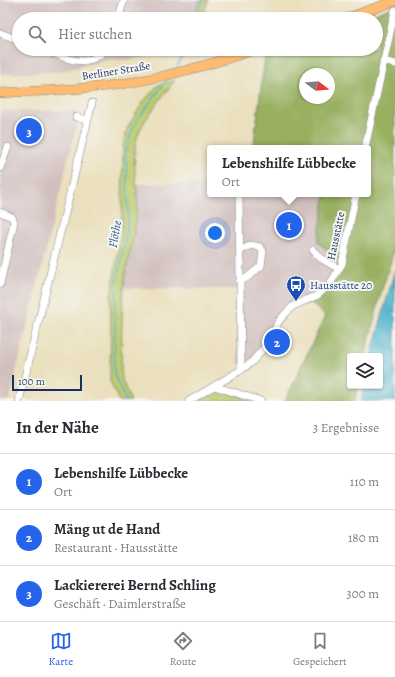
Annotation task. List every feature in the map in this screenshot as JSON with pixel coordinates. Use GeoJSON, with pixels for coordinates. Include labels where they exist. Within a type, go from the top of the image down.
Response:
{"type":"FeatureCollection","features":[{"type":"Feature","properties":{"kind":"main road"},"geometry":{"type":"LineString","coordinates":[[367,12],[394,4]]}},
{"type":"Feature","properties":{"kind":"main road","name":"Berliner Straße"},"geometry":{"type":"LineString","coordinates":[[0,93],[70,89],[116,84],[180,72],[213,64],[236,56]]}},
{"type":"Feature","properties":{"kind":"street"},"geometry":{"type":"LineString","coordinates":[[120,12],[124,0]]}},
{"type":"Feature","properties":{"kind":"street"},"geometry":{"type":"LineString","coordinates":[[366,145],[394,4]]}},
{"type":"Feature","properties":{"kind":"street"},"geometry":{"type":"LineString","coordinates":[[0,33],[12,37]]}},
{"type":"Feature","properties":{"kind":"street"},"geometry":{"type":"LineString","coordinates":[[61,56],[74,61],[89,61],[96,56]]}},
{"type":"Feature","properties":{"kind":"street"},"geometry":{"type":"LineString","coordinates":[[383,61],[395,64]]}},
{"type":"Feature","properties":{"kind":"street"},"geometry":{"type":"LineString","coordinates":[[19,401],[92,103]]}},
{"type":"Feature","properties":{"kind":"street"},"geometry":{"type":"LineString","coordinates":[[76,117],[88,120]]}},
{"type":"Feature","properties":{"kind":"street"},"geometry":{"type":"LineString","coordinates":[[0,168],[8,147]]}},
{"type":"Feature","properties":{"kind":"street"},"geometry":{"type":"LineString","coordinates":[[239,197],[241,370]]}},
{"type":"Feature","properties":{"kind":"street","name":"Hausstätte"},"geometry":{"type":"LineString","coordinates":[[189,401],[252,362],[267,344],[274,333],[278,322],[292,306],[321,292],[330,284],[342,264],[355,197]]}},
{"type":"Feature","properties":{"kind":"street"},"geometry":{"type":"LineString","coordinates":[[0,212],[12,217],[14,222],[0,284]]}},
{"type":"Feature","properties":{"kind":"street"},"geometry":{"type":"LineString","coordinates":[[240,251],[251,245],[260,246],[263,251],[261,266],[248,277],[240,280]]}},
{"type":"Feature","properties":{"kind":"street"},"geometry":{"type":"LineString","coordinates":[[313,250],[320,258],[339,269]]}},
{"type":"Feature","properties":{"kind":"street"},"geometry":{"type":"LineString","coordinates":[[214,386],[261,401]]}},
{"type":"Feature","properties":{"kind":"shaded area"},"geometry":{"type":"Polygon","coordinates":[[[0,0],[200,0],[195,12],[12,12],[12,56],[151,56],[128,60],[109,59],[59,72],[0,74],[0,0]]]}},
{"type":"Feature","properties":{"kind":"shaded area"},"geometry":{"type":"Polygon","coordinates":[[[0,111],[76,111],[78,119],[9,401],[0,401],[0,111]]]}},
{"type":"Feature","properties":{"kind":"shaded area"},"geometry":{"type":"Polygon","coordinates":[[[207,183],[207,197],[324,197],[319,242],[340,261],[326,284],[317,292],[291,305],[251,361],[238,364],[237,289],[124,288],[134,235],[137,209],[137,184],[207,183]]]}},
{"type":"Feature","properties":{"kind":"green space"},"geometry":{"type":"Polygon","coordinates":[[[200,0],[208,0],[204,12],[195,12],[200,0]]]}},
{"type":"Feature","properties":{"kind":"green space"},"geometry":{"type":"Polygon","coordinates":[[[395,6],[395,247],[381,293],[366,353],[347,353],[347,389],[357,389],[355,401],[285,401],[325,316],[310,302],[320,296],[340,261],[318,242],[324,197],[371,197],[371,145],[253,145],[265,57],[383,56],[383,12],[380,12],[395,6]]]}},
{"type":"Feature","properties":{"kind":"green space"},"geometry":{"type":"Polygon","coordinates":[[[175,80],[146,119],[139,132],[136,142],[134,161],[137,210],[123,298],[121,370],[122,380],[131,401],[119,401],[110,381],[111,296],[122,227],[123,146],[127,129],[144,101],[158,85],[175,80]]]}},
{"type":"Feature","properties":{"kind":"green space"},"geometry":{"type":"Polygon","coordinates":[[[213,390],[220,390],[256,401],[194,401],[213,390]]]}},
{"type":"Feature","properties":{"kind":"water"},"geometry":{"type":"Polygon","coordinates":[[[395,269],[395,401],[361,401],[363,389],[383,389],[383,353],[372,353],[395,269]]]}},
{"type":"Feature","properties":{"kind":"waterway","name":"Flöthe"},"geometry":{"type":"LineString","coordinates":[[199,12],[203,0]]}},
{"type":"Feature","properties":{"kind":"waterway","name":"Flöthe"},"geometry":{"type":"LineString","coordinates":[[177,66],[182,56]]}},
{"type":"Feature","properties":{"kind":"waterway","name":"Flöthe"},"geometry":{"type":"LineString","coordinates":[[126,401],[114,374],[116,285],[126,237],[128,211],[126,151],[136,122],[167,79]]}},
{"type":"Feature","properties":{"kind":"place","name":"Lackiererei Bernd Schling"},"geometry":{"type":"Point","coordinates":[29,131]}},
{"type":"Feature","properties":{"kind":"place","name":"Lebenshilfe Lübbecke"},"geometry":{"type":"Point","coordinates":[289,225]}},
{"type":"Feature","properties":{"kind":"place","name":"Hausstätte 20"},"geometry":{"type":"Point","coordinates":[296,302]}},
{"type":"Feature","properties":{"kind":"place","name":"Mäng ut de Hand"},"geometry":{"type":"Point","coordinates":[277,342]}}]}
